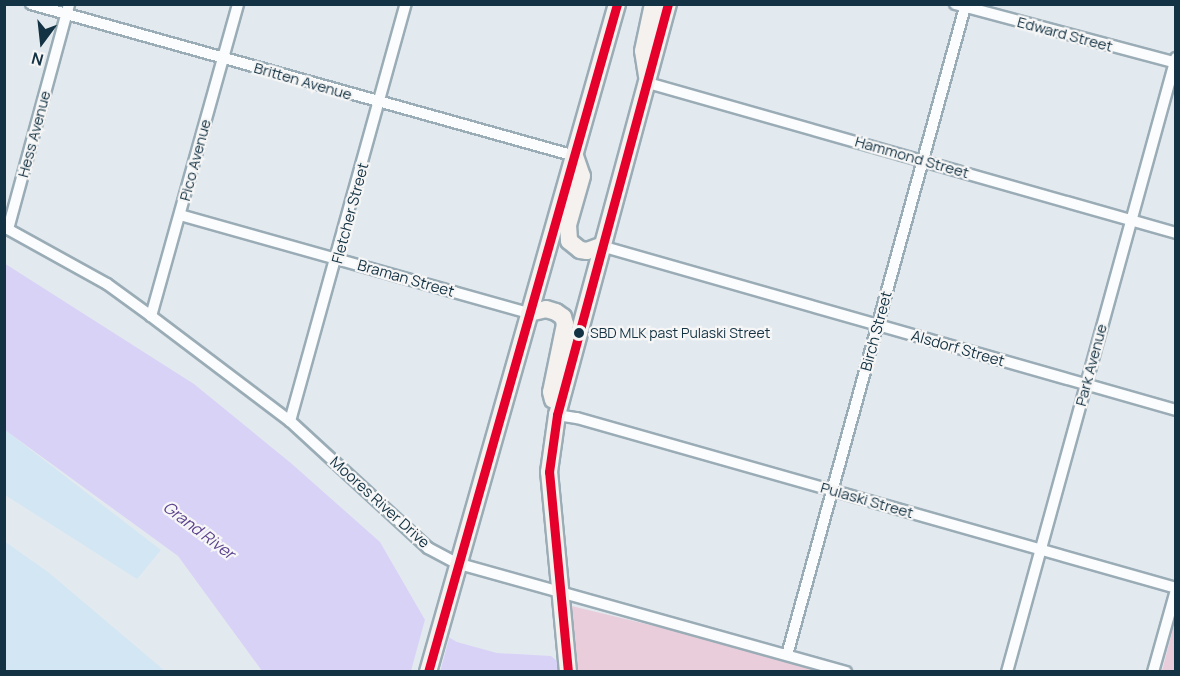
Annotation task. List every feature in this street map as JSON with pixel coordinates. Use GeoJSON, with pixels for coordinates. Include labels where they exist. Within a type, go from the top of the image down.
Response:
{"type":"FeatureCollection","features":[{"type":"Feature","properties":{"kind":"main road"},"geometry":{"type":"LineString","coordinates":[[428,672],[456,563],[617,4]]}},
{"type":"Feature","properties":{"kind":"main road"},"geometry":{"type":"LineString","coordinates":[[648,83],[643,51],[653,4]]}},
{"type":"Feature","properties":{"kind":"main road"},"geometry":{"type":"LineString","coordinates":[[568,672],[549,472],[557,416],[668,4]]}},
{"type":"Feature","properties":{"kind":"main road"},"geometry":{"type":"LineString","coordinates":[[575,156],[582,176],[568,225],[569,241],[580,250],[587,251],[601,246]]}},
{"type":"Feature","properties":{"kind":"main road"},"geometry":{"type":"LineString","coordinates":[[529,313],[546,309],[556,312],[563,317],[565,324],[551,392],[557,416]]}},
{"type":"Feature","properties":{"kind":"street","name":"Britten Avenue"},"geometry":{"type":"LineString","coordinates":[[31,4],[68,9],[223,58],[575,156]]}},
{"type":"Feature","properties":{"kind":"street","name":"Pico Avenue"},"geometry":{"type":"LineString","coordinates":[[151,316],[238,4]]}},
{"type":"Feature","properties":{"kind":"street","name":"Fletcher Street"},"geometry":{"type":"LineString","coordinates":[[291,421],[406,4]]}},
{"type":"Feature","properties":{"kind":"street","name":"Edward Street"},"geometry":{"type":"LineString","coordinates":[[960,6],[1175,61]]}},
{"type":"Feature","properties":{"kind":"street","name":"Birch Street"},"geometry":{"type":"LineString","coordinates":[[787,655],[923,160],[960,6]]}},
{"type":"Feature","properties":{"kind":"street","name":"Hess Avenue"},"geometry":{"type":"LineString","coordinates":[[6,228],[68,9]]}},
{"type":"Feature","properties":{"kind":"street","name":"Park Avenue"},"geometry":{"type":"LineString","coordinates":[[1007,672],[1175,61]]}},
{"type":"Feature","properties":{"kind":"street","name":"Hammond Street"},"geometry":{"type":"LineString","coordinates":[[648,83],[1176,233]]}},
{"type":"Feature","properties":{"kind":"street","name":"Braman Street"},"geometry":{"type":"LineString","coordinates":[[180,215],[529,313]]}},
{"type":"Feature","properties":{"kind":"street","name":"Moores River Drive"},"geometry":{"type":"LineString","coordinates":[[6,228],[107,285],[151,316],[291,421],[428,548],[456,563],[846,672]]}},
{"type":"Feature","properties":{"kind":"street","name":"Alsdorf Street"},"geometry":{"type":"LineString","coordinates":[[601,246],[1176,410]]}},
{"type":"Feature","properties":{"kind":"street","name":"Pulaski Street"},"geometry":{"type":"LineString","coordinates":[[557,416],[588,421],[1176,589]]}},
{"type":"Feature","properties":{"kind":"street"},"geometry":{"type":"LineString","coordinates":[[1153,672],[1176,589]]}},
{"type":"Feature","properties":{"kind":"shaded area"},"geometry":{"type":"Polygon","coordinates":[[[5,430],[161,550],[137,579],[5,495],[5,430]]]}},
{"type":"Feature","properties":{"kind":"shaded area"},"geometry":{"type":"Polygon","coordinates":[[[4,541],[48,572],[165,671],[5,671],[4,541]]]}},
{"type":"Feature","properties":{"kind":"shaded area"},"geometry":{"type":"Polygon","coordinates":[[[555,602],[783,657],[832,671],[567,671],[555,602]]]}},
{"type":"Feature","properties":{"kind":"shaded area"},"geometry":{"type":"Polygon","coordinates":[[[1175,621],[1175,671],[1162,671],[1175,621]]]}},
{"type":"Feature","properties":{"kind":"water","name":"Grand River"},"geometry":{"type":"Polygon","coordinates":[[[4,263],[194,384],[292,464],[380,542],[428,625],[457,642],[497,653],[551,656],[569,671],[262,671],[178,556],[5,430],[4,263]]]}},
{"type":"Feature","properties":{"kind":"pier"},"geometry":{"type":"Polygon","coordinates":[[[426,616],[430,623],[450,635],[440,672],[411,671],[426,616]]]}},
{"type":"Feature","properties":{"kind":"transit line"},"geometry":{"type":"LineString","coordinates":[[428,672],[617,4]]}},
{"type":"Feature","properties":{"kind":"transit line"},"geometry":{"type":"LineString","coordinates":[[568,672],[549,472],[557,415],[668,4]]}},
{"type":"Feature","properties":{"kind":"place","name":"SBD MLK past Pulaski Street"},"geometry":{"type":"Point","coordinates":[579,333]}}]}
